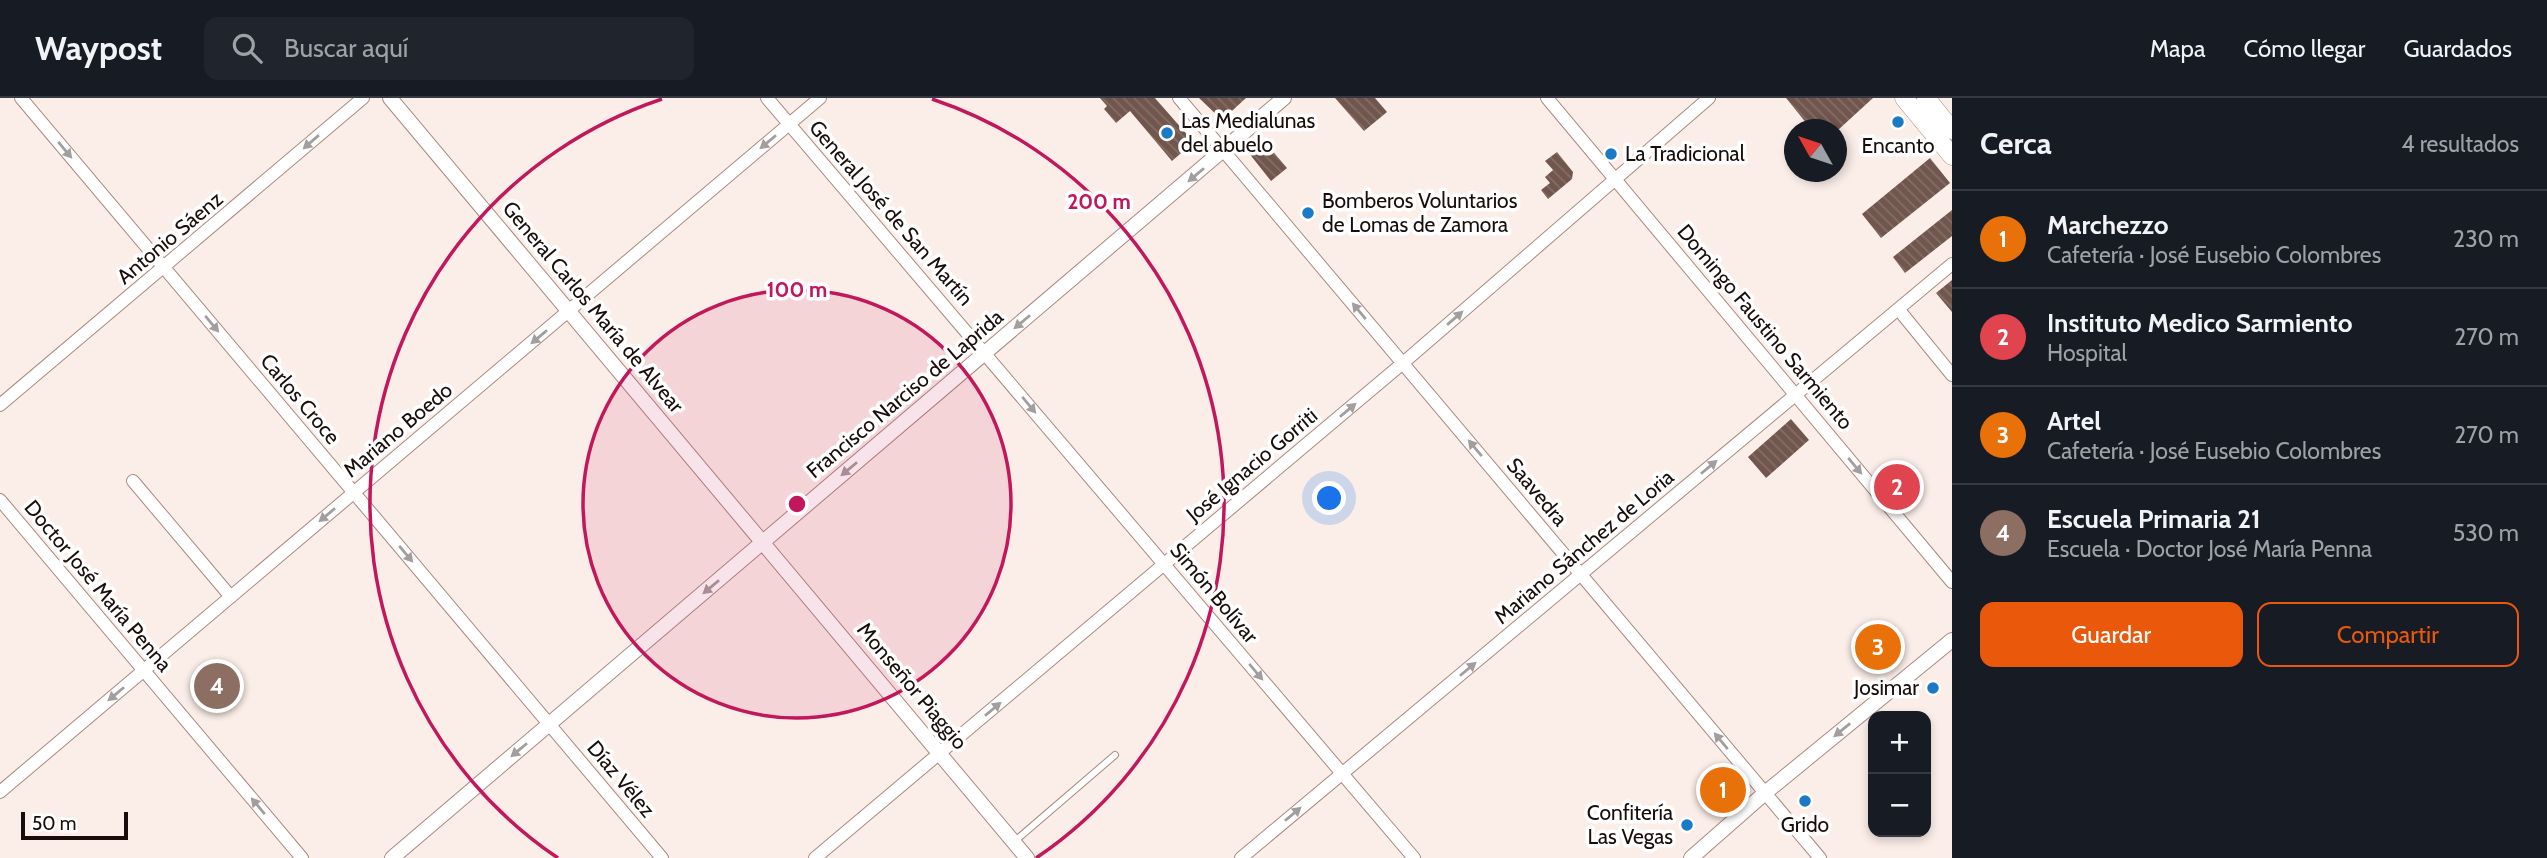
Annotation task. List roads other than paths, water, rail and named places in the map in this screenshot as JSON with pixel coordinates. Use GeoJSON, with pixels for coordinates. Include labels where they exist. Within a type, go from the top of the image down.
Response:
{"type":"FeatureCollection","features":[{"type":"Feature","properties":{"kind":"main road"},"geometry":{"type":"LineString","coordinates":[[1904,98],[1952,156]]}},
{"type":"Feature","properties":{"kind":"main road"},"geometry":{"type":"LineString","coordinates":[[1926,98],[1952,130]]}},
{"type":"Feature","properties":{"kind":"street","name":"Carlos Croce"},"geometry":{"type":"LineString","coordinates":[[22,98],[550,725]]}},
{"type":"Feature","properties":{"kind":"street","name":"Antonio Sáenz"},"geometry":{"type":"LineString","coordinates":[[0,405],[363,98]]}},
{"type":"Feature","properties":{"kind":"street","name":"General Carlos María de Alvear"},"geometry":{"type":"LineString","coordinates":[[390,98],[763,542]]}},
{"type":"Feature","properties":{"kind":"street","name":"General José de San Martín"},"geometry":{"type":"LineString","coordinates":[[767,98],[985,353]]}},
{"type":"Feature","properties":{"kind":"street","name":"Mariano Boedo"},"geometry":{"type":"LineString","coordinates":[[0,792],[820,98]]}},
{"type":"Feature","properties":{"kind":"street","name":"Saavedra"},"geometry":{"type":"LineString","coordinates":[[1179,98],[1820,858]]}},
{"type":"Feature","properties":{"kind":"street","name":"Francisco Narciso de Laprida"},"geometry":{"type":"LineString","coordinates":[[392,858],[1284,98]]}},
{"type":"Feature","properties":{"kind":"street","name":"Domingo Faustino Sarmiento"},"geometry":{"type":"LineString","coordinates":[[1547,98],[1952,582]]}},
{"type":"Feature","properties":{"kind":"street","name":"José Ignacio Gorriti"},"geometry":{"type":"LineString","coordinates":[[815,858],[1403,363],[1709,98]]}},
{"type":"Feature","properties":{"kind":"street","name":"Mariano Sánchez de Loria"},"geometry":{"type":"LineString","coordinates":[[1241,858],[1952,264]]}},
{"type":"Feature","properties":{"kind":"street"},"geometry":{"type":"LineString","coordinates":[[1899,310],[1952,375]]}},
{"type":"Feature","properties":{"kind":"street","name":"Simón Bolívar"},"geometry":{"type":"LineString","coordinates":[[985,353],[1414,858]]}},
{"type":"Feature","properties":{"kind":"street"},"geometry":{"type":"LineString","coordinates":[[133,481],[230,597]]}},
{"type":"Feature","properties":{"kind":"street","name":"Doctor José María Penna"},"geometry":{"type":"LineString","coordinates":[[0,499],[302,858]]}},
{"type":"Feature","properties":{"kind":"street","name":"Monseñor Piaggio"},"geometry":{"type":"LineString","coordinates":[[763,542],[1027,858]]}},
{"type":"Feature","properties":{"kind":"street"},"geometry":{"type":"LineString","coordinates":[[1691,858],[1765,793],[1952,640]]}},
{"type":"Feature","properties":{"kind":"street","name":"Díaz Vélez"},"geometry":{"type":"LineString","coordinates":[[550,725],[662,858]]}},
{"type":"Feature","properties":{"kind":"lane"},"geometry":{"type":"LineString","coordinates":[[1014,843],[1115,755]]}},
{"type":"Feature","properties":{"kind":"place","name":"Encanto"},"geometry":{"type":"Point","coordinates":[1898,122]}},
{"type":"Feature","properties":{"kind":"place","name":"Las Medialunas del abuelo"},"geometry":{"type":"Point","coordinates":[1167,133]}},
{"type":"Feature","properties":{"kind":"place","name":"La Tradicional"},"geometry":{"type":"Point","coordinates":[1611,154]}},
{"type":"Feature","properties":{"kind":"place","name":"Bomberos Voluntarios de Lomas de Zamora"},"geometry":{"type":"Point","coordinates":[1308,213]}},
{"type":"Feature","properties":{"kind":"place","name":"Instituto Medico Sarmiento"},"geometry":{"type":"Point","coordinates":[1897,487]}},
{"type":"Feature","properties":{"kind":"place","name":"Artel"},"geometry":{"type":"Point","coordinates":[1878,647]}},
{"type":"Feature","properties":{"kind":"place","name":"Escuela Primaria 21"},"geometry":{"type":"Point","coordinates":[217,686]}},
{"type":"Feature","properties":{"kind":"place","name":"Josimar"},"geometry":{"type":"Point","coordinates":[1933,688]}},
{"type":"Feature","properties":{"kind":"place","name":"Marchezzo"},"geometry":{"type":"Point","coordinates":[1723,790]}},
{"type":"Feature","properties":{"kind":"place","name":"Grido"},"geometry":{"type":"Point","coordinates":[1805,801]}},
{"type":"Feature","properties":{"kind":"place","name":"Confitería Las Vegas"},"geometry":{"type":"Point","coordinates":[1687,825]}}]}
